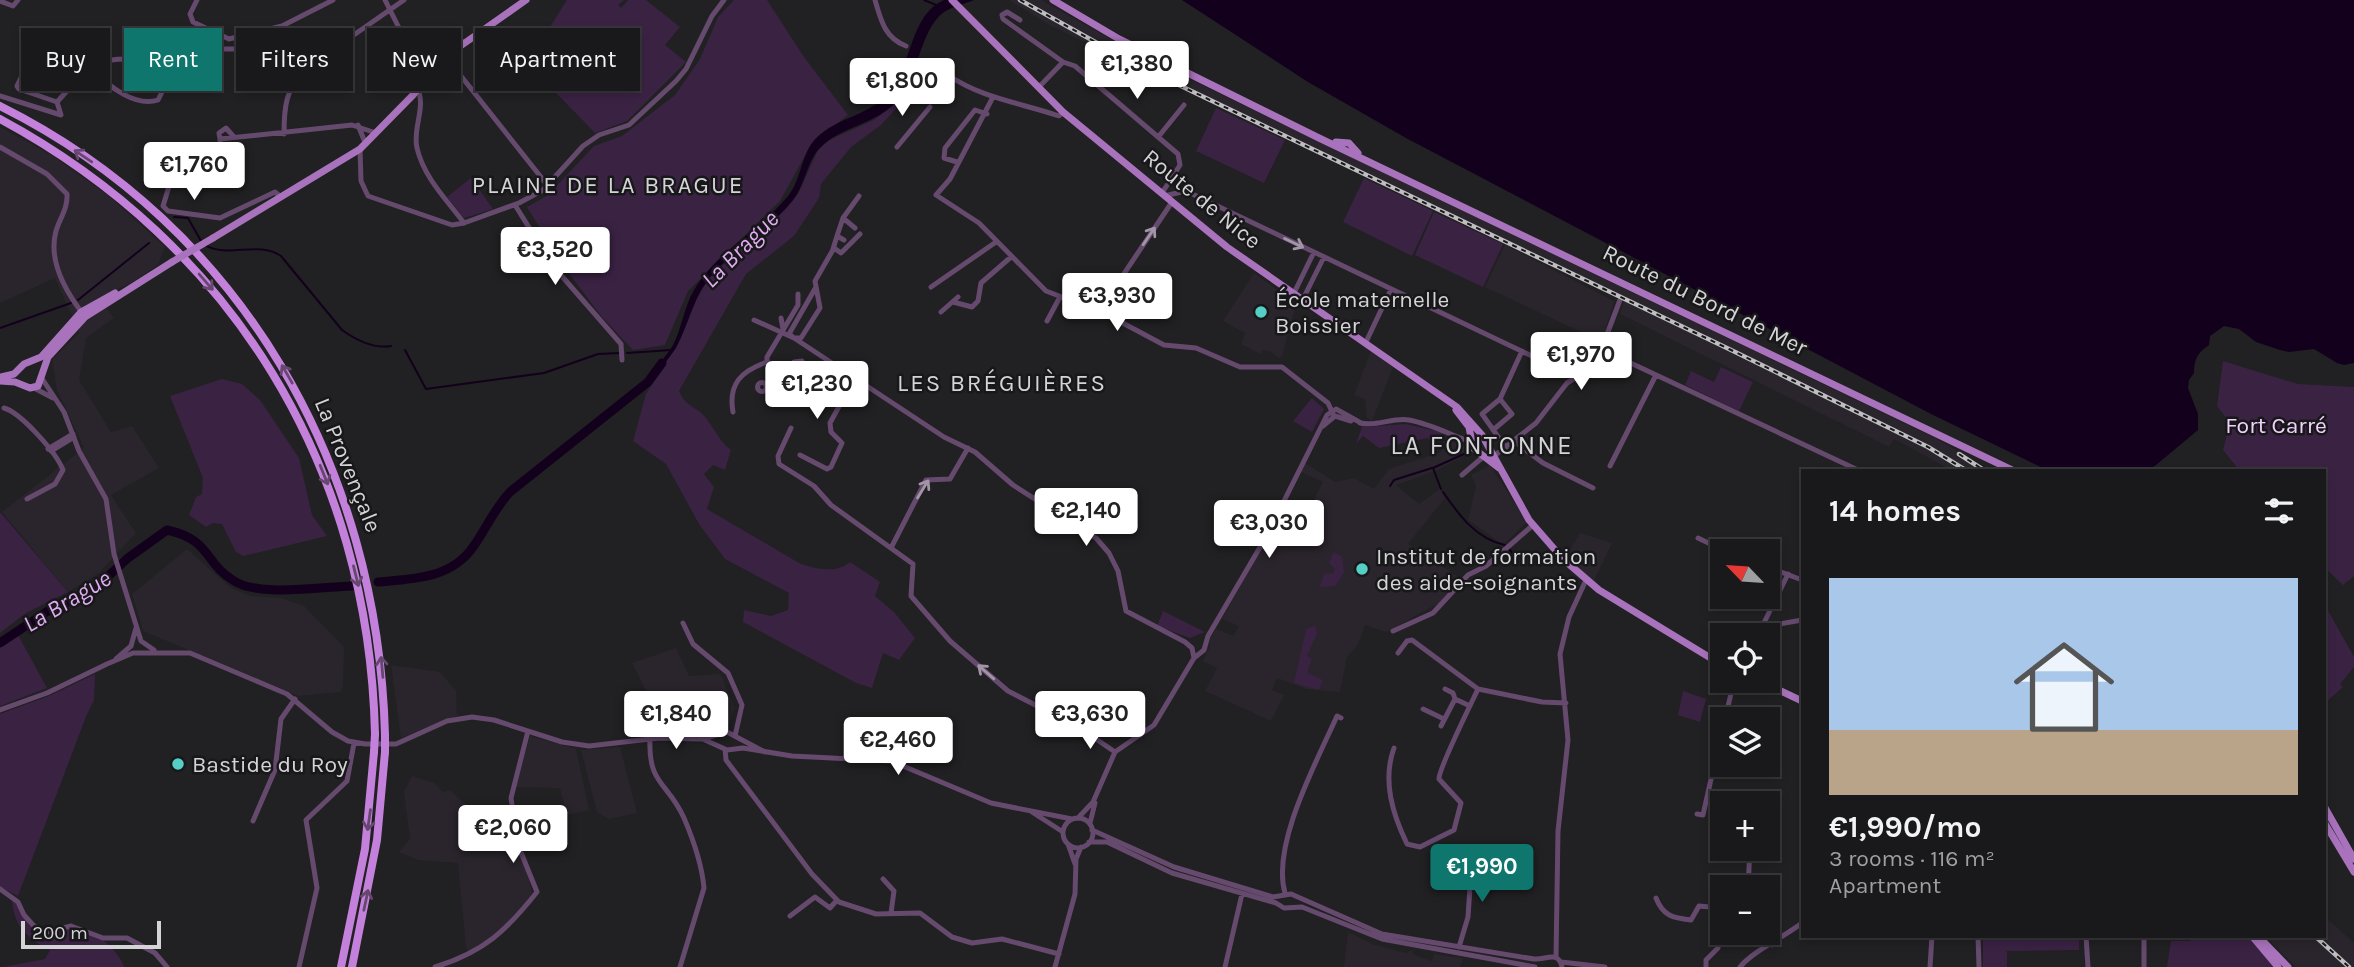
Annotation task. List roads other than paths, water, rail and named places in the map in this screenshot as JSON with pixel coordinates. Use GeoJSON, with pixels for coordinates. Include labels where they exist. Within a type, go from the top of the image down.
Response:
{"type":"FeatureCollection","features":[{"type":"Feature","properties":{"kind":"highway","name":"La Provençale"},"geometry":{"type":"LineString","coordinates":[[0,106],[56,138],[118,181],[182,239],[222,282],[266,340],[300,398],[330,460],[361,550],[372,598],[380,649],[386,735],[377,840],[352,967]]}},
{"type":"Feature","properties":{"kind":"highway","name":"La Provençale"},"geometry":{"type":"LineString","coordinates":[[0,119],[59,153],[122,199],[163,236],[223,301],[273,373],[301,423],[324,474],[362,600],[373,683],[374,752],[365,849],[341,967]]}},
{"type":"Feature","properties":{"kind":"main road"},"geometry":{"type":"LineString","coordinates":[[488,28],[526,0]]}},
{"type":"Feature","properties":{"kind":"main road","name":"Route de Nice"},"geometry":{"type":"LineString","coordinates":[[952,0],[1063,112],[1227,247],[1450,402]]}},
{"type":"Feature","properties":{"kind":"main road","name":"Route du Bord de Mer"},"geometry":{"type":"LineString","coordinates":[[1053,0],[1141,50],[1315,135],[1347,146],[1380,166],[2010,469]]}},
{"type":"Feature","properties":{"kind":"main road"},"geometry":{"type":"LineString","coordinates":[[319,175],[364,141],[412,91]]}},
{"type":"Feature","properties":{"kind":"main road"},"geometry":{"type":"LineString","coordinates":[[0,379],[41,357],[83,314],[360,149],[412,91]]}},
{"type":"Feature","properties":{"kind":"main road"},"geometry":{"type":"LineString","coordinates":[[0,379],[34,388],[43,376],[48,357],[83,314]]}},
{"type":"Feature","properties":{"kind":"main road"},"geometry":{"type":"LineString","coordinates":[[31,363],[43,376]]}},
{"type":"Feature","properties":{"kind":"main road"},"geometry":{"type":"LineString","coordinates":[[19,370],[20,383]]}},
{"type":"Feature","properties":{"kind":"main road"},"geometry":{"type":"LineString","coordinates":[[1450,402],[1471,438],[1486,457],[1500,468],[1533,525],[1588,582],[1710,658]]}},
{"type":"Feature","properties":{"kind":"main road"},"geometry":{"type":"LineString","coordinates":[[1450,402],[1478,429],[1485,441],[1486,457]]}},
{"type":"Feature","properties":{"kind":"main road"},"geometry":{"type":"LineString","coordinates":[[1471,438],[1480,436],[1485,441]]}},
{"type":"Feature","properties":{"kind":"main road"},"geometry":{"type":"LineString","coordinates":[[1780,691],[1801,701]]}},
{"type":"Feature","properties":{"kind":"main road"},"geometry":{"type":"LineString","coordinates":[[2326,810],[2354,859]]}},
{"type":"Feature","properties":{"kind":"main road"},"geometry":{"type":"LineString","coordinates":[[2326,825],[2354,872]]}},
{"type":"Feature","properties":{"kind":"main road"},"geometry":{"type":"LineString","coordinates":[[2254,938],[2278,967]]}},
{"type":"Feature","properties":{"kind":"main road"},"geometry":{"type":"LineString","coordinates":[[2260,938],[2288,967]]}},
{"type":"Feature","properties":{"kind":"street"},"geometry":{"type":"LineString","coordinates":[[0,1],[13,6],[18,0]]}},
{"type":"Feature","properties":{"kind":"street"},"geometry":{"type":"LineString","coordinates":[[197,0],[190,14],[193,22],[229,40],[282,26],[332,0]]}},
{"type":"Feature","properties":{"kind":"street"},"geometry":{"type":"LineString","coordinates":[[385,0],[400,28]]}},
{"type":"Feature","properties":{"kind":"street"},"geometry":{"type":"LineString","coordinates":[[284,134],[285,101],[295,79],[305,69],[404,0]]}},
{"type":"Feature","properties":{"kind":"street"},"geometry":{"type":"LineString","coordinates":[[360,149],[361,181],[365,193],[438,222],[464,223],[515,205],[548,186],[583,146],[600,135],[629,125],[676,81],[686,69],[712,16],[724,0]]}},
{"type":"Feature","properties":{"kind":"street"},"geometry":{"type":"LineString","coordinates":[[875,0],[884,30],[894,42],[906,46]]}},
{"type":"Feature","properties":{"kind":"street"},"geometry":{"type":"LineString","coordinates":[[1020,20],[1007,12],[1002,15],[1003,19],[1063,62],[1075,66],[1159,136],[1180,158],[1180,165],[1163,194]]}},
{"type":"Feature","properties":{"kind":"street"},"geometry":{"type":"LineString","coordinates":[[222,50],[276,53],[282,48],[282,26]]}},
{"type":"Feature","properties":{"kind":"street"},"geometry":{"type":"LineString","coordinates":[[146,58],[155,66],[163,90],[158,100],[149,103],[120,92],[96,71],[102,62],[146,58]]}},
{"type":"Feature","properties":{"kind":"street"},"geometry":{"type":"LineString","coordinates":[[1040,87],[1063,62]]}},
{"type":"Feature","properties":{"kind":"street"},"geometry":{"type":"LineString","coordinates":[[948,75],[970,89],[993,97],[1059,116],[1063,112]]}},
{"type":"Feature","properties":{"kind":"street"},"geometry":{"type":"LineString","coordinates":[[461,82],[548,186]]}},
{"type":"Feature","properties":{"kind":"street"},"geometry":{"type":"LineString","coordinates":[[25,91],[57,102]]}},
{"type":"Feature","properties":{"kind":"street"},"geometry":{"type":"LineString","coordinates":[[57,102],[67,91]]}},
{"type":"Feature","properties":{"kind":"street"},"geometry":{"type":"LineString","coordinates":[[418,91],[420,104],[416,147],[434,183],[464,223]]}},
{"type":"Feature","properties":{"kind":"street"},"geometry":{"type":"LineString","coordinates":[[0,96],[61,115],[57,102]]}},
{"type":"Feature","properties":{"kind":"street"},"geometry":{"type":"LineString","coordinates":[[993,97],[987,114],[957,162],[950,179],[936,195],[979,223],[1040,288],[1099,311],[1164,345],[1196,348],[1240,368],[1282,367],[1328,403],[1333,413]]}},
{"type":"Feature","properties":{"kind":"street"},"geometry":{"type":"LineString","coordinates":[[1159,136],[1184,105]]}},
{"type":"Feature","properties":{"kind":"street"},"geometry":{"type":"LineString","coordinates":[[897,147],[930,107]]}},
{"type":"Feature","properties":{"kind":"street"},"geometry":{"type":"LineString","coordinates":[[957,162],[944,158],[945,148],[975,110],[987,114]]}},
{"type":"Feature","properties":{"kind":"street"},"geometry":{"type":"LineString","coordinates":[[358,125],[364,141]]}},
{"type":"Feature","properties":{"kind":"street"},"geometry":{"type":"LineString","coordinates":[[220,139],[358,125],[373,132]]}},
{"type":"Feature","properties":{"kind":"street"},"geometry":{"type":"LineString","coordinates":[[220,156],[219,133],[226,128],[234,138]]}},
{"type":"Feature","properties":{"kind":"street"},"geometry":{"type":"LineString","coordinates":[[156,146],[175,150],[178,157],[163,206],[168,211],[220,218],[275,192],[281,197]]}},
{"type":"Feature","properties":{"kind":"street"},"geometry":{"type":"LineString","coordinates":[[0,147],[47,174],[67,194],[67,205],[55,233],[56,263],[83,314]]}},
{"type":"Feature","properties":{"kind":"street"},"geometry":{"type":"LineString","coordinates":[[1163,194],[1186,191],[1522,351],[1572,378]]}},
{"type":"Feature","properties":{"kind":"street"},"geometry":{"type":"LineString","coordinates":[[816,287],[820,308],[801,338],[794,338],[789,334],[816,287],[818,272],[833,249],[843,218],[859,196]]}},
{"type":"Feature","properties":{"kind":"street"},"geometry":{"type":"LineString","coordinates":[[1099,311],[1172,202]]}},
{"type":"Feature","properties":{"kind":"street"},"geometry":{"type":"LineString","coordinates":[[515,205],[553,266],[624,347],[622,360]]}},
{"type":"Feature","properties":{"kind":"street"},"geometry":{"type":"LineString","coordinates":[[843,218],[855,228]]}},
{"type":"Feature","properties":{"kind":"street"},"geometry":{"type":"LineString","coordinates":[[833,249],[842,253],[860,234]]}},
{"type":"Feature","properties":{"kind":"street"},"geometry":{"type":"LineString","coordinates":[[837,236],[844,240]]}},
{"type":"Feature","properties":{"kind":"street"},"geometry":{"type":"LineString","coordinates":[[931,287],[996,242]]}},
{"type":"Feature","properties":{"kind":"street"},"geometry":{"type":"LineString","coordinates":[[1294,293],[1314,254]]}},
{"type":"Feature","properties":{"kind":"street"},"geometry":{"type":"LineString","coordinates":[[953,302],[972,307],[978,301],[981,283],[1011,257]]}},
{"type":"Feature","properties":{"kind":"street"},"geometry":{"type":"LineString","coordinates":[[1303,299],[1323,258]]}},
{"type":"Feature","properties":{"kind":"street"},"geometry":{"type":"LineString","coordinates":[[1366,342],[1391,289]]}},
{"type":"Feature","properties":{"kind":"street"},"geometry":{"type":"LineString","coordinates":[[733,412],[730,395],[744,373],[767,362],[798,305],[798,294]]}},
{"type":"Feature","properties":{"kind":"street"},"geometry":{"type":"LineString","coordinates":[[942,312],[958,297]]}},
{"type":"Feature","properties":{"kind":"street"},"geometry":{"type":"LineString","coordinates":[[1047,321],[1060,297]]}},
{"type":"Feature","properties":{"kind":"street"},"geometry":{"type":"LineString","coordinates":[[808,301],[815,299],[820,302]]}},
{"type":"Feature","properties":{"kind":"street"},"geometry":{"type":"LineString","coordinates":[[1462,475],[1486,457],[1515,442],[1536,423],[1572,378],[1595,366],[1620,300]]}},
{"type":"Feature","properties":{"kind":"street"},"geometry":{"type":"LineString","coordinates":[[781,318],[782,331]]}},
{"type":"Feature","properties":{"kind":"street"},"geometry":{"type":"LineString","coordinates":[[754,320],[794,338],[944,437],[968,448],[1013,485],[1096,538],[1109,553],[1118,571],[1126,611],[1185,642],[1198,645]]}},
{"type":"Feature","properties":{"kind":"street"},"geometry":{"type":"LineString","coordinates":[[1603,350],[1856,469]]}},
{"type":"Feature","properties":{"kind":"street"},"geometry":{"type":"LineString","coordinates":[[1506,448],[1482,414],[1500,399],[1522,351]]}},
{"type":"Feature","properties":{"kind":"street"},"geometry":{"type":"LineString","coordinates":[[767,362],[794,382],[800,402]]}},
{"type":"Feature","properties":{"kind":"street"},"geometry":{"type":"LineString","coordinates":[[776,369],[794,365]]}},
{"type":"Feature","properties":{"kind":"street"},"geometry":{"type":"LineString","coordinates":[[755,367],[759,384]]}},
{"type":"Feature","properties":{"kind":"street"},"geometry":{"type":"LineString","coordinates":[[1610,466],[1656,375]]}},
{"type":"Feature","properties":{"kind":"street"},"geometry":{"type":"LineString","coordinates":[[43,376],[106,499],[114,554],[143,647]]}},
{"type":"Feature","properties":{"kind":"street"},"geometry":{"type":"LineString","coordinates":[[800,455],[827,469],[831,467],[842,443],[833,436],[830,423],[855,377]]}},
{"type":"Feature","properties":{"kind":"street"},"geometry":{"type":"LineString","coordinates":[[34,388],[56,400]]}},
{"type":"Feature","properties":{"kind":"street"},"geometry":{"type":"LineString","coordinates":[[1493,430],[1512,414],[1500,399]]}},
{"type":"Feature","properties":{"kind":"street"},"geometry":{"type":"LineString","coordinates":[[4,408],[20,415],[61,464],[62,474],[55,484],[27,499]]}},
{"type":"Feature","properties":{"kind":"street"},"geometry":{"type":"LineString","coordinates":[[1063,832],[1075,818],[1089,809],[1115,752],[1154,725],[1198,645],[1266,537],[1304,459],[1336,408],[1361,424],[1406,419],[1471,438]]}},
{"type":"Feature","properties":{"kind":"street"},"geometry":{"type":"LineString","coordinates":[[791,428],[778,456],[779,464],[814,486],[831,505],[913,564],[911,596],[950,641],[1008,691],[1065,720],[1115,752]]}},
{"type":"Feature","properties":{"kind":"street"},"geometry":{"type":"LineString","coordinates":[[49,450],[73,436]]}},
{"type":"Feature","properties":{"kind":"street"},"geometry":{"type":"LineString","coordinates":[[1515,442],[1542,463],[1592,488]]}},
{"type":"Feature","properties":{"kind":"street"},"geometry":{"type":"LineString","coordinates":[[891,548],[926,480],[948,481],[968,448]]}},
{"type":"Feature","properties":{"kind":"street"},"geometry":{"type":"LineString","coordinates":[[1393,631],[1433,613],[1468,575],[1486,566],[1533,525]]}},
{"type":"Feature","properties":{"kind":"street"},"geometry":{"type":"LineString","coordinates":[[1698,538],[1710,544]]}},
{"type":"Feature","properties":{"kind":"street"},"geometry":{"type":"LineString","coordinates":[[1780,571],[1801,580]]}},
{"type":"Feature","properties":{"kind":"street"},"geometry":{"type":"LineString","coordinates":[[1764,623],[1788,574]]}},
{"type":"Feature","properties":{"kind":"street"},"geometry":{"type":"LineString","coordinates":[[1560,962],[1555,944],[1558,831],[1568,744],[1560,654],[1569,617],[1588,582]]}},
{"type":"Feature","properties":{"kind":"street"},"geometry":{"type":"LineString","coordinates":[[1780,624],[1801,620]]}},
{"type":"Feature","properties":{"kind":"street"},"geometry":{"type":"LineString","coordinates":[[683,623],[693,644],[728,673],[742,705],[732,749]]}},
{"type":"Feature","properties":{"kind":"street"},"geometry":{"type":"LineString","coordinates":[[133,653],[136,624]]}},
{"type":"Feature","properties":{"kind":"street"},"geometry":{"type":"LineString","coordinates":[[1398,653],[1407,641],[1412,640],[1478,689],[1542,702],[1566,703]]}},
{"type":"Feature","properties":{"kind":"street"},"geometry":{"type":"LineString","coordinates":[[132,644],[161,651],[190,653],[295,699],[331,732],[354,743],[396,744],[447,721],[472,717],[577,746],[734,735],[765,752]]}},
{"type":"Feature","properties":{"kind":"street"},"geometry":{"type":"LineString","coordinates":[[107,664],[132,644]]}},
{"type":"Feature","properties":{"kind":"street"},"geometry":{"type":"LineString","coordinates":[[0,710],[47,693],[143,647]]}},
{"type":"Feature","properties":{"kind":"street"},"geometry":{"type":"LineString","coordinates":[[1445,689],[1453,693],[1455,699],[1468,705]]}},
{"type":"Feature","properties":{"kind":"street"},"geometry":{"type":"LineString","coordinates":[[1394,748],[1390,803],[1397,814],[1407,844],[1420,847],[1454,830],[1458,825],[1461,803],[1438,779],[1438,772],[1448,757],[1468,705],[1478,689]]}},
{"type":"Feature","properties":{"kind":"street"},"geometry":{"type":"LineString","coordinates":[[253,821],[275,770],[281,719],[295,699]]}},
{"type":"Feature","properties":{"kind":"street"},"geometry":{"type":"LineString","coordinates":[[1441,726],[1455,699]]}},
{"type":"Feature","properties":{"kind":"street"},"geometry":{"type":"LineString","coordinates":[[1423,709],[1444,719]]}},
{"type":"Feature","properties":{"kind":"street"},"geometry":{"type":"LineString","coordinates":[[1280,905],[1283,894],[1282,859],[1293,825],[1337,716],[1341,718]]}},
{"type":"Feature","properties":{"kind":"street"},"geometry":{"type":"LineString","coordinates":[[435,967],[461,959],[489,944],[512,923],[537,892],[518,845],[511,798],[528,731]]}},
{"type":"Feature","properties":{"kind":"street"},"geometry":{"type":"LineString","coordinates":[[720,736],[726,760],[778,831],[837,900],[876,914],[920,913],[952,937],[972,943],[1002,939],[1059,954]]}},
{"type":"Feature","properties":{"kind":"street"},"geometry":{"type":"LineString","coordinates":[[650,739],[651,770],[684,817],[703,877],[704,888],[680,967]]}},
{"type":"Feature","properties":{"kind":"street"},"geometry":{"type":"LineString","coordinates":[[702,739],[732,749],[891,761],[991,803],[1075,818],[1174,867],[1273,897],[1283,894],[1375,932],[1605,967]]}},
{"type":"Feature","properties":{"kind":"street"},"geometry":{"type":"LineString","coordinates":[[299,967],[317,888],[306,820],[347,781],[354,743]]}},
{"type":"Feature","properties":{"kind":"street"},"geometry":{"type":"LineString","coordinates":[[1697,814],[1703,816],[1712,777]]}},
{"type":"Feature","properties":{"kind":"street"},"geometry":{"type":"LineString","coordinates":[[1089,842],[1099,790]]}},
{"type":"Feature","properties":{"kind":"street"},"geometry":{"type":"LineString","coordinates":[[1030,811],[1063,832],[1077,870]]}},
{"type":"Feature","properties":{"kind":"street"},"geometry":{"type":"LineString","coordinates":[[1055,967],[1075,894],[1077,853],[1089,842],[1107,842],[1172,873],[1284,908],[1302,907],[1382,939],[1537,967],[1555,944]]}},
{"type":"Feature","properties":{"kind":"street"},"geometry":{"type":"LineString","coordinates":[[1068,844],[1081,847]]}},
{"type":"Feature","properties":{"kind":"street"},"geometry":{"type":"LineString","coordinates":[[1460,944],[1470,887],[1462,882],[1463,857],[1470,850],[1480,853]]}},
{"type":"Feature","properties":{"kind":"street"},"geometry":{"type":"LineString","coordinates":[[883,879],[894,891],[891,913]]}},
{"type":"Feature","properties":{"kind":"street"},"geometry":{"type":"LineString","coordinates":[[0,889],[18,902],[24,915],[34,926],[47,932],[71,926],[103,938],[127,938],[155,953],[167,967]]}},
{"type":"Feature","properties":{"kind":"street"},"geometry":{"type":"LineString","coordinates":[[1225,967],[1242,894]]}},
{"type":"Feature","properties":{"kind":"street"},"geometry":{"type":"LineString","coordinates":[[790,916],[816,897],[830,908],[837,900]]}},
{"type":"Feature","properties":{"kind":"street"},"geometry":{"type":"LineString","coordinates":[[1293,906],[1294,898]]}},
{"type":"Feature","properties":{"kind":"street"},"geometry":{"type":"LineString","coordinates":[[1656,898],[1661,909],[1671,918],[1691,920],[1699,906],[1721,908],[1718,948],[1706,960],[1706,967]]}},
{"type":"Feature","properties":{"kind":"street"},"geometry":{"type":"LineString","coordinates":[[1780,939],[1801,924]]}},
{"type":"Feature","properties":{"kind":"street"},"geometry":{"type":"LineString","coordinates":[[1930,967],[1932,938]]}},
{"type":"Feature","properties":{"kind":"street"},"geometry":{"type":"LineString","coordinates":[[1978,938],[1979,967]]}},
{"type":"Feature","properties":{"kind":"street"},"geometry":{"type":"LineString","coordinates":[[2087,938],[2088,967]]}},
{"type":"Feature","properties":{"kind":"street"},"geometry":{"type":"LineString","coordinates":[[2144,938],[2144,967]]}},
{"type":"Feature","properties":{"kind":"street"},"geometry":{"type":"LineString","coordinates":[[1740,967],[1748,957],[1772,945]]}},
{"type":"Feature","properties":{"kind":"waterway"},"geometry":{"type":"LineString","coordinates":[[924,0],[936,5]]}},
{"type":"Feature","properties":{"kind":"waterway"},"geometry":{"type":"LineString","coordinates":[[174,217],[188,218],[201,241]]}},
{"type":"Feature","properties":{"kind":"waterway"},"geometry":{"type":"LineString","coordinates":[[78,300],[149,243]]}},
{"type":"Feature","properties":{"kind":"waterway"},"geometry":{"type":"LineString","coordinates":[[205,245],[223,250],[263,249],[281,256],[342,330],[365,343],[391,346]]}},
{"type":"Feature","properties":{"kind":"waterway"},"geometry":{"type":"LineString","coordinates":[[0,328],[71,303]]}},
{"type":"Feature","properties":{"kind":"waterway"},"geometry":{"type":"LineString","coordinates":[[405,350],[426,389],[544,373],[598,354],[620,353]]}},
{"type":"Feature","properties":{"kind":"waterway"},"geometry":{"type":"LineString","coordinates":[[627,353],[671,350]]}},
{"type":"Feature","properties":{"kind":"waterway","name":"La Brague"},"geometry":{"type":"LineString","coordinates":[[378,582],[430,575],[454,566],[473,547],[510,492],[648,382],[662,363]]}},
{"type":"Feature","properties":{"kind":"waterway"},"geometry":{"type":"LineString","coordinates":[[1441,489],[1433,468],[1464,454]]}},
{"type":"Feature","properties":{"kind":"waterway"},"geometry":{"type":"LineString","coordinates":[[1390,486],[1394,480],[1432,468]]}},
{"type":"Feature","properties":{"kind":"waterway"},"geometry":{"type":"LineString","coordinates":[[1443,492],[1477,532],[1505,545]]}},
{"type":"Feature","properties":{"kind":"waterway","name":"La Brague"},"geometry":{"type":"LineString","coordinates":[[0,643],[54,607],[93,590],[128,558],[167,530],[192,540],[224,574],[245,586],[274,590],[352,586]]}},
{"type":"Feature","properties":{"kind":"waterway"},"geometry":{"type":"LineString","coordinates":[[1509,549],[1515,556]]}},
{"type":"Feature","properties":{"kind":"railway"},"geometry":{"type":"LineString","coordinates":[[1020,0],[1133,63],[1729,349],[1928,447],[1964,469]]}},
{"type":"Feature","properties":{"kind":"railway"},"geometry":{"type":"LineString","coordinates":[[1959,454],[1982,469]]}},
{"type":"Feature","properties":{"kind":"railway"},"geometry":{"type":"LineString","coordinates":[[2317,938],[2349,967]]}},
{"type":"Feature","properties":{"kind":"place","name":"École maternelle Boissier"},"geometry":{"type":"Point","coordinates":[1261,312]}},
{"type":"Feature","properties":{"kind":"place","name":"Institut de formation des aide-soignants"},"geometry":{"type":"Point","coordinates":[1362,569]}},
{"type":"Feature","properties":{"kind":"place","name":"Bastide du Roy"},"geometry":{"type":"Point","coordinates":[178,764]}},
{"type":"Feature","properties":{"kind":"district","name":"PLAINE DE LA BRAGUE"},"geometry":{"type":"Point","coordinates":[608,185]}},
{"type":"Feature","properties":{"kind":"district","name":"LES BRÉGUIÈRES"},"geometry":{"type":"Point","coordinates":[1002,383]}},
{"type":"Feature","properties":{"kind":"district","name":"LA FONTONNE"},"geometry":{"type":"Point","coordinates":[1482,445]}},
{"type":"Feature","properties":{"kind":"park label","name":"Fort Carré"},"geometry":{"type":"Point","coordinates":[2276,425]}}]}
